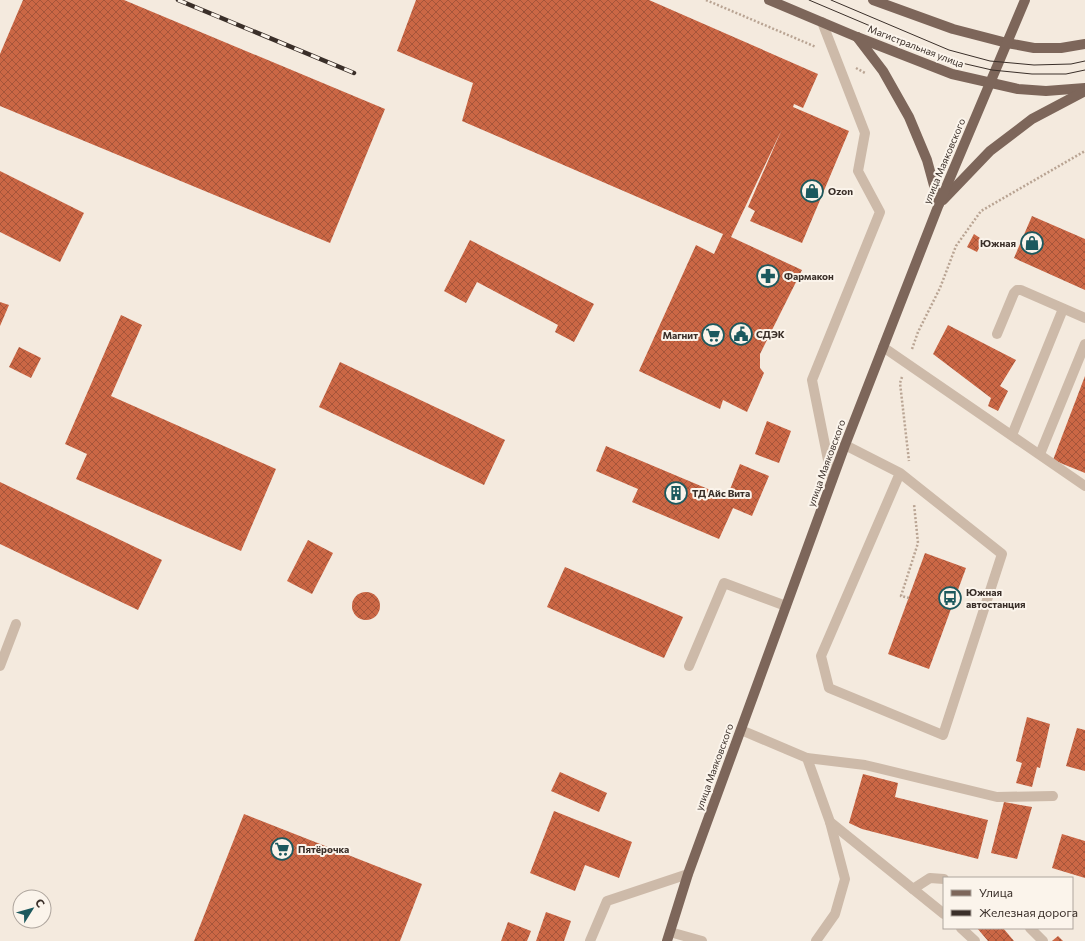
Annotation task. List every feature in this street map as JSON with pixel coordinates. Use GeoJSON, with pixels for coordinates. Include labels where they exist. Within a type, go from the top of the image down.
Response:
{"type":"FeatureCollection","features":[{"type":"Feature","properties":{"kind":"main road","name":"Магистральная улица"},"geometry":{"type":"LineString","coordinates":[[769,0],[857,37],[952,74],[990,84],[1018,89],[1046,91],[1085,89]]}},
{"type":"Feature","properties":{"kind":"main road"},"geometry":{"type":"LineString","coordinates":[[877,2],[892,0]]}},
{"type":"Feature","properties":{"kind":"main road","name":"улица Маяковского"},"geometry":{"type":"LineString","coordinates":[[668,936],[688,874],[845,445],[939,204],[1025,0]]}},
{"type":"Feature","properties":{"kind":"main road"},"geometry":{"type":"LineString","coordinates":[[877,2],[953,29],[1007,44],[1034,48],[1061,48],[1085,44]]}},
{"type":"Feature","properties":{"kind":"main road"},"geometry":{"type":"LineString","coordinates":[[857,37],[883,71],[909,117],[927,160],[939,204]]}},
{"type":"Feature","properties":{"kind":"main road"},"geometry":{"type":"LineString","coordinates":[[939,204],[990,151],[1032,119],[1085,89]]}},
{"type":"Feature","properties":{"kind":"lane"},"geometry":{"type":"LineString","coordinates":[[822,22],[865,133],[858,170],[880,212],[812,380],[832,480]]}},
{"type":"Feature","properties":{"kind":"lane"},"geometry":{"type":"LineString","coordinates":[[997,334],[1014,293],[1017,290],[1021,290],[1085,318]]}},
{"type":"Feature","properties":{"kind":"lane"},"geometry":{"type":"LineString","coordinates":[[1012,435],[1063,309]]}},
{"type":"Feature","properties":{"kind":"lane"},"geometry":{"type":"LineString","coordinates":[[1040,454],[1085,344]]}},
{"type":"Feature","properties":{"kind":"lane"},"geometry":{"type":"LineString","coordinates":[[883,347],[1085,486]]}},
{"type":"Feature","properties":{"kind":"lane"},"geometry":{"type":"LineString","coordinates":[[845,445],[882,462],[900,473],[1002,554],[943,735],[829,688],[821,656],[900,473]]}},
{"type":"Feature","properties":{"kind":"lane"},"geometry":{"type":"LineString","coordinates":[[689,666],[724,582],[786,606]]}},
{"type":"Feature","properties":{"kind":"lane"},"geometry":{"type":"LineString","coordinates":[[0,666],[16,624]]}},
{"type":"Feature","properties":{"kind":"lane"},"geometry":{"type":"LineString","coordinates":[[741,730],[807,758],[865,765],[997,796],[1053,796]]}},
{"type":"Feature","properties":{"kind":"lane"},"geometry":{"type":"LineString","coordinates":[[807,758],[830,822],[845,879],[835,914],[816,941]]}},
{"type":"Feature","properties":{"kind":"lane"},"geometry":{"type":"LineString","coordinates":[[830,822],[943,913]]}},
{"type":"Feature","properties":{"kind":"lane"},"geometry":{"type":"LineString","coordinates":[[590,941],[607,901],[688,874]]}},
{"type":"Feature","properties":{"kind":"lane"},"geometry":{"type":"LineString","coordinates":[[912,889],[930,878],[943,879]]}},
{"type":"Feature","properties":{"kind":"lane"},"geometry":{"type":"LineString","coordinates":[[962,929],[975,941]]}},
{"type":"Feature","properties":{"kind":"lane"},"geometry":{"type":"LineString","coordinates":[[1031,929],[1043,941]]}},
{"type":"Feature","properties":{"kind":"lane"},"geometry":{"type":"LineString","coordinates":[[668,936],[702,941]]}},
{"type":"Feature","properties":{"kind":"path"},"geometry":{"type":"LineString","coordinates":[[706,0],[824,50],[871,77]]}},
{"type":"Feature","properties":{"kind":"path"},"geometry":{"type":"LineString","coordinates":[[910,467],[900,383],[918,332],[940,288],[956,246],[981,212],[1085,151]]}},
{"type":"Feature","properties":{"kind":"path"},"geometry":{"type":"LineString","coordinates":[[909,598],[901,596],[918,543],[913,497]]}},
{"type":"Feature","properties":{"kind":"building"},"geometry":{"type":"Polygon","coordinates":[[[23,0],[124,0],[385,109],[330,243],[0,106],[0,54],[23,0]]]}},
{"type":"Feature","properties":{"kind":"building"},"geometry":{"type":"Polygon","coordinates":[[[416,0],[649,0],[818,74],[803,108],[794,104],[793,107],[849,131],[802,243],[750,221],[755,211],[748,207],[782,129],[731,237],[802,270],[760,354],[760,368],[764,373],[747,412],[723,400],[720,409],[639,371],[696,245],[714,254],[723,234],[462,121],[473,83],[397,51],[416,0]]]}},
{"type":"Feature","properties":{"kind":"building"},"geometry":{"type":"Polygon","coordinates":[[[0,171],[84,213],[60,262],[0,232],[0,171]]]}},
{"type":"Feature","properties":{"kind":"building"},"geometry":{"type":"Polygon","coordinates":[[[1032,216],[1085,239],[1085,290],[1014,258],[1032,216]]]}},
{"type":"Feature","properties":{"kind":"building"},"geometry":{"type":"Polygon","coordinates":[[[974,234],[983,240],[977,252],[967,247],[974,234]]]}},
{"type":"Feature","properties":{"kind":"building"},"geometry":{"type":"Polygon","coordinates":[[[470,240],[594,304],[574,342],[555,332],[558,325],[477,282],[466,303],[444,291],[470,240]]]}},
{"type":"Feature","properties":{"kind":"building"},"geometry":{"type":"Polygon","coordinates":[[[0,302],[9,305],[0,326],[0,302]]]}},
{"type":"Feature","properties":{"kind":"building"},"geometry":{"type":"Polygon","coordinates":[[[121,315],[142,325],[111,396],[276,469],[241,551],[76,479],[87,454],[65,444],[121,315]]]}},
{"type":"Feature","properties":{"kind":"building"},"geometry":{"type":"Polygon","coordinates":[[[948,325],[1016,360],[1000,386],[1008,391],[998,411],[988,406],[991,398],[933,354],[948,325]]]}},
{"type":"Feature","properties":{"kind":"building"},"geometry":{"type":"Polygon","coordinates":[[[19,347],[41,358],[31,378],[9,367],[19,347]]]}},
{"type":"Feature","properties":{"kind":"building"},"geometry":{"type":"Polygon","coordinates":[[[340,362],[505,440],[484,485],[319,407],[340,362]]]}},
{"type":"Feature","properties":{"kind":"building"},"geometry":{"type":"Polygon","coordinates":[[[1085,376],[1085,473],[1053,460],[1085,376]]]}},
{"type":"Feature","properties":{"kind":"building"},"geometry":{"type":"Polygon","coordinates":[[[767,421],[791,431],[779,463],[755,454],[767,421]]]}},
{"type":"Feature","properties":{"kind":"building","name":"ТД Айс Вита"},"geometry":{"type":"Polygon","coordinates":[[[606,446],[727,497],[740,464],[769,476],[752,516],[733,508],[719,539],[632,502],[638,489],[596,471],[606,446]]]}},
{"type":"Feature","properties":{"kind":"building"},"geometry":{"type":"Polygon","coordinates":[[[0,482],[162,560],[138,610],[0,544],[0,482]]]}},
{"type":"Feature","properties":{"kind":"building"},"geometry":{"type":"Polygon","coordinates":[[[308,540],[333,553],[312,594],[287,581],[308,540]]]}},
{"type":"Feature","properties":{"kind":"building"},"geometry":{"type":"Polygon","coordinates":[[[925,553],[966,568],[929,669],[888,654],[925,553]]]}},
{"type":"Feature","properties":{"kind":"building"},"geometry":{"type":"Polygon","coordinates":[[[565,567],[683,617],[664,658],[547,607],[565,567]]]}},
{"type":"Feature","properties":{"kind":"building"},"geometry":{"type":"Polygon","coordinates":[[[366,592],[376,596],[380,606],[376,616],[366,620],[356,616],[352,606],[356,596],[366,592]]]}},
{"type":"Feature","properties":{"kind":"building"},"geometry":{"type":"Polygon","coordinates":[[[1027,717],[1050,724],[1040,768],[1037,767],[1032,787],[1016,783],[1022,763],[1016,761],[1027,717]]]}},
{"type":"Feature","properties":{"kind":"building"},"geometry":{"type":"Polygon","coordinates":[[[1077,728],[1085,730],[1085,771],[1066,766],[1077,728]]]}},
{"type":"Feature","properties":{"kind":"building"},"geometry":{"type":"Polygon","coordinates":[[[560,772],[607,793],[599,812],[551,791],[560,772]]]}},
{"type":"Feature","properties":{"kind":"building"},"geometry":{"type":"Polygon","coordinates":[[[863,774],[898,783],[895,797],[988,820],[978,859],[862,829],[849,823],[863,774]]]}},
{"type":"Feature","properties":{"kind":"building"},"geometry":{"type":"Polygon","coordinates":[[[1004,802],[1032,807],[1017,859],[991,853],[1004,802]]]}},
{"type":"Feature","properties":{"kind":"building"},"geometry":{"type":"Polygon","coordinates":[[[554,811],[632,842],[619,878],[585,865],[575,891],[530,873],[554,811]]]}},
{"type":"Feature","properties":{"kind":"building","name":"Пятёрочка"},"geometry":{"type":"Polygon","coordinates":[[[244,814],[422,884],[400,941],[194,941],[244,814]]]}},
{"type":"Feature","properties":{"kind":"building"},"geometry":{"type":"Polygon","coordinates":[[[1062,834],[1085,841],[1085,878],[1052,868],[1062,834]]]}},
{"type":"Feature","properties":{"kind":"building"},"geometry":{"type":"Polygon","coordinates":[[[546,912],[571,921],[564,941],[536,941],[546,912]]]}},
{"type":"Feature","properties":{"kind":"building"},"geometry":{"type":"Polygon","coordinates":[[[508,922],[531,931],[527,941],[501,941],[508,922]]]}},
{"type":"Feature","properties":{"kind":"building"},"geometry":{"type":"Polygon","coordinates":[[[978,929],[1004,929],[1014,941],[988,941],[978,929]]]}},
{"type":"Feature","properties":{"kind":"building"},"geometry":{"type":"Polygon","coordinates":[[[1058,936],[1063,941],[1052,941],[1058,936]]]}},
{"type":"Feature","properties":{"kind":"tram line"},"geometry":{"type":"LineString","coordinates":[[809,0],[953,61],[992,70],[1032,74],[1066,74],[1085,70]]}},
{"type":"Feature","properties":{"kind":"tram line"},"geometry":{"type":"LineString","coordinates":[[831,0],[949,50],[990,61],[1034,65],[1071,64],[1085,61]]}},
{"type":"Feature","properties":{"kind":"railway"},"geometry":{"type":"LineString","coordinates":[[178,0],[354,73]]}},
{"type":"Feature","properties":{"kind":"place","name":"Ozon"},"geometry":{"type":"Point","coordinates":[812,191]}},
{"type":"Feature","properties":{"kind":"place","name":"Южная"},"geometry":{"type":"Point","coordinates":[1032,243]}},
{"type":"Feature","properties":{"kind":"place","name":"Фармакон"},"geometry":{"type":"Point","coordinates":[768,276]}},
{"type":"Feature","properties":{"kind":"place","name":"СДЭК"},"geometry":{"type":"Point","coordinates":[741,334]}},
{"type":"Feature","properties":{"kind":"place","name":"Магнит"},"geometry":{"type":"Point","coordinates":[713,335]}},
{"type":"Feature","properties":{"kind":"place","name":"ТД Айс Вита"},"geometry":{"type":"Point","coordinates":[676,493]}},
{"type":"Feature","properties":{"kind":"place","name":"Южная автостанция"},"geometry":{"type":"Point","coordinates":[950,598]}},
{"type":"Feature","properties":{"kind":"place","name":"Пятёрочка"},"geometry":{"type":"Point","coordinates":[282,849]}}]}
